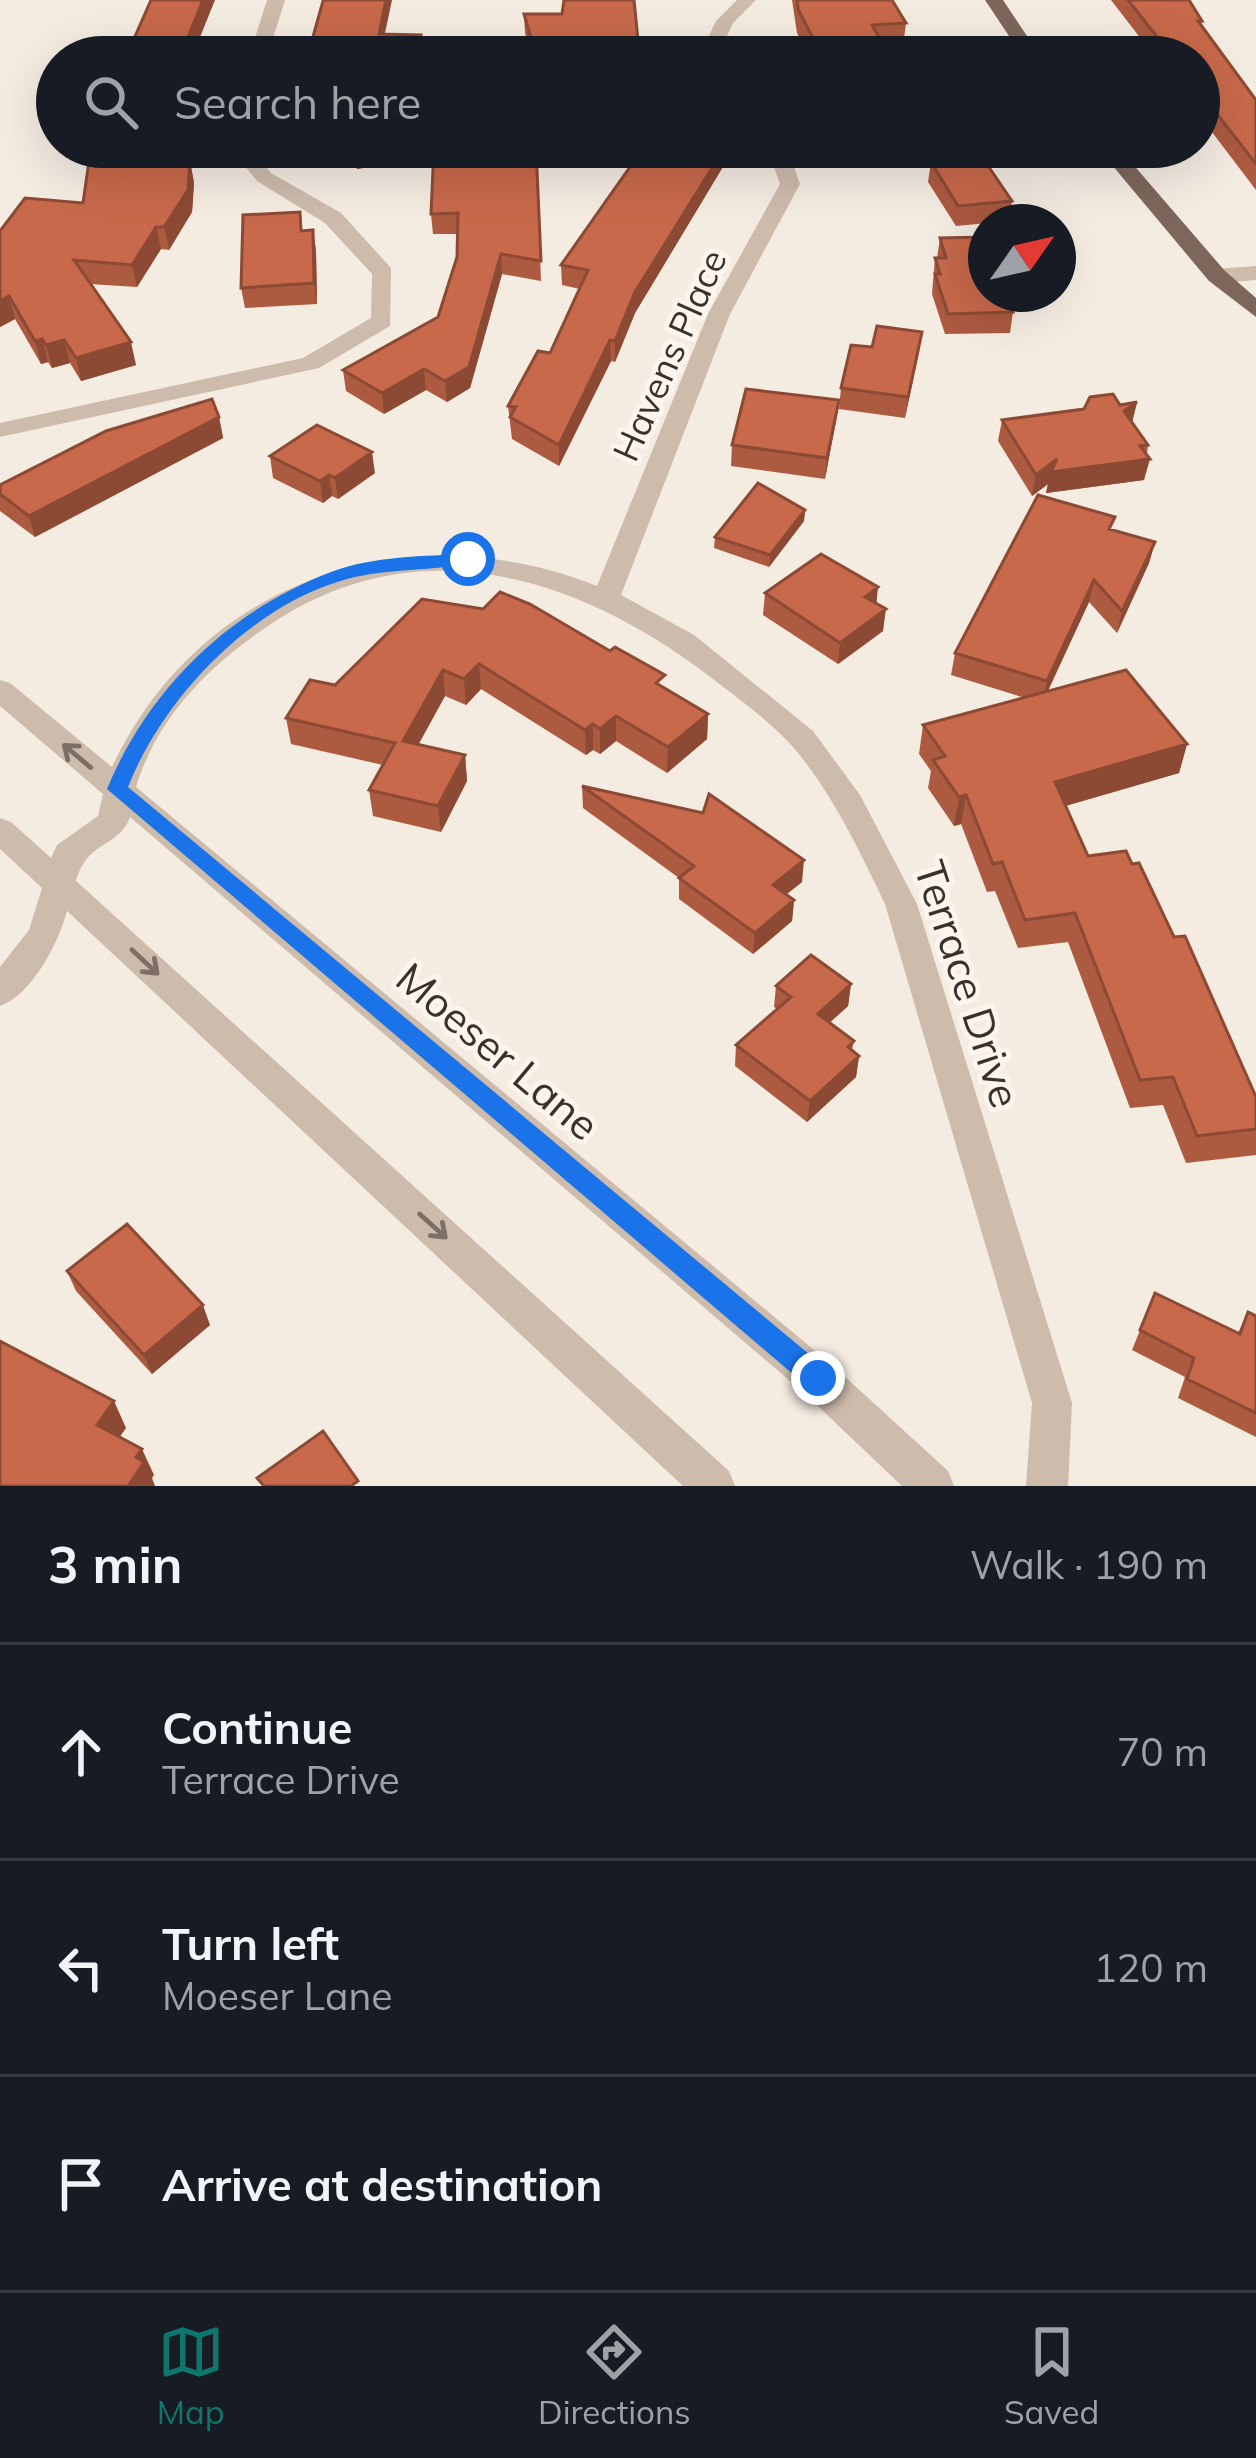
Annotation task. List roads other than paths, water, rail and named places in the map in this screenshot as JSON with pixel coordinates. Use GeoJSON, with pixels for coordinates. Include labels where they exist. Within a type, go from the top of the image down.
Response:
{"type":"FeatureCollection","features":[{"type":"Feature","properties":{"kind":"main road"},"geometry":{"type":"LineString","coordinates":[[994,0],[1018,36]]}},
{"type":"Feature","properties":{"kind":"main road"},"geometry":{"type":"LineString","coordinates":[[1125,168],[1217,276],[1256,310]]}},
{"type":"Feature","properties":{"kind":"street"},"geometry":{"type":"LineString","coordinates":[[265,36],[276,0]]}},
{"type":"Feature","properties":{"kind":"street"},"geometry":{"type":"LineString","coordinates":[[718,36],[725,20],[747,0]]}},
{"type":"Feature","properties":{"kind":"street"},"geometry":{"type":"LineString","coordinates":[[0,430],[311,362],[382,321],[383,272],[333,218],[256,168]]}},
{"type":"Feature","properties":{"kind":"street","name":"Havens Place"},"geometry":{"type":"LineString","coordinates":[[607,596],[719,314],[790,184],[784,168]]}},
{"type":"Feature","properties":{"kind":"street"},"geometry":{"type":"LineString","coordinates":[[1217,276],[1256,273]]}},
{"type":"Feature","properties":{"kind":"street","name":"Terrace Drive"},"geometry":{"type":"LineString","coordinates":[[0,992],[44,935],[68,853],[112,823],[117,789],[135,745],[185,677],[258,614],[339,575],[468,559],[524,569],[607,596],[678,635],[808,745],[870,838],[901,904],[1052,1403],[1047,1486]]}},
{"type":"Feature","properties":{"kind":"street","name":"Moeser Lane"},"geometry":{"type":"LineString","coordinates":[[0,690],[818,1378],[933,1486]]}},
{"type":"Feature","properties":{"kind":"street"},"geometry":{"type":"LineString","coordinates":[[0,830],[714,1486]]}}]}
